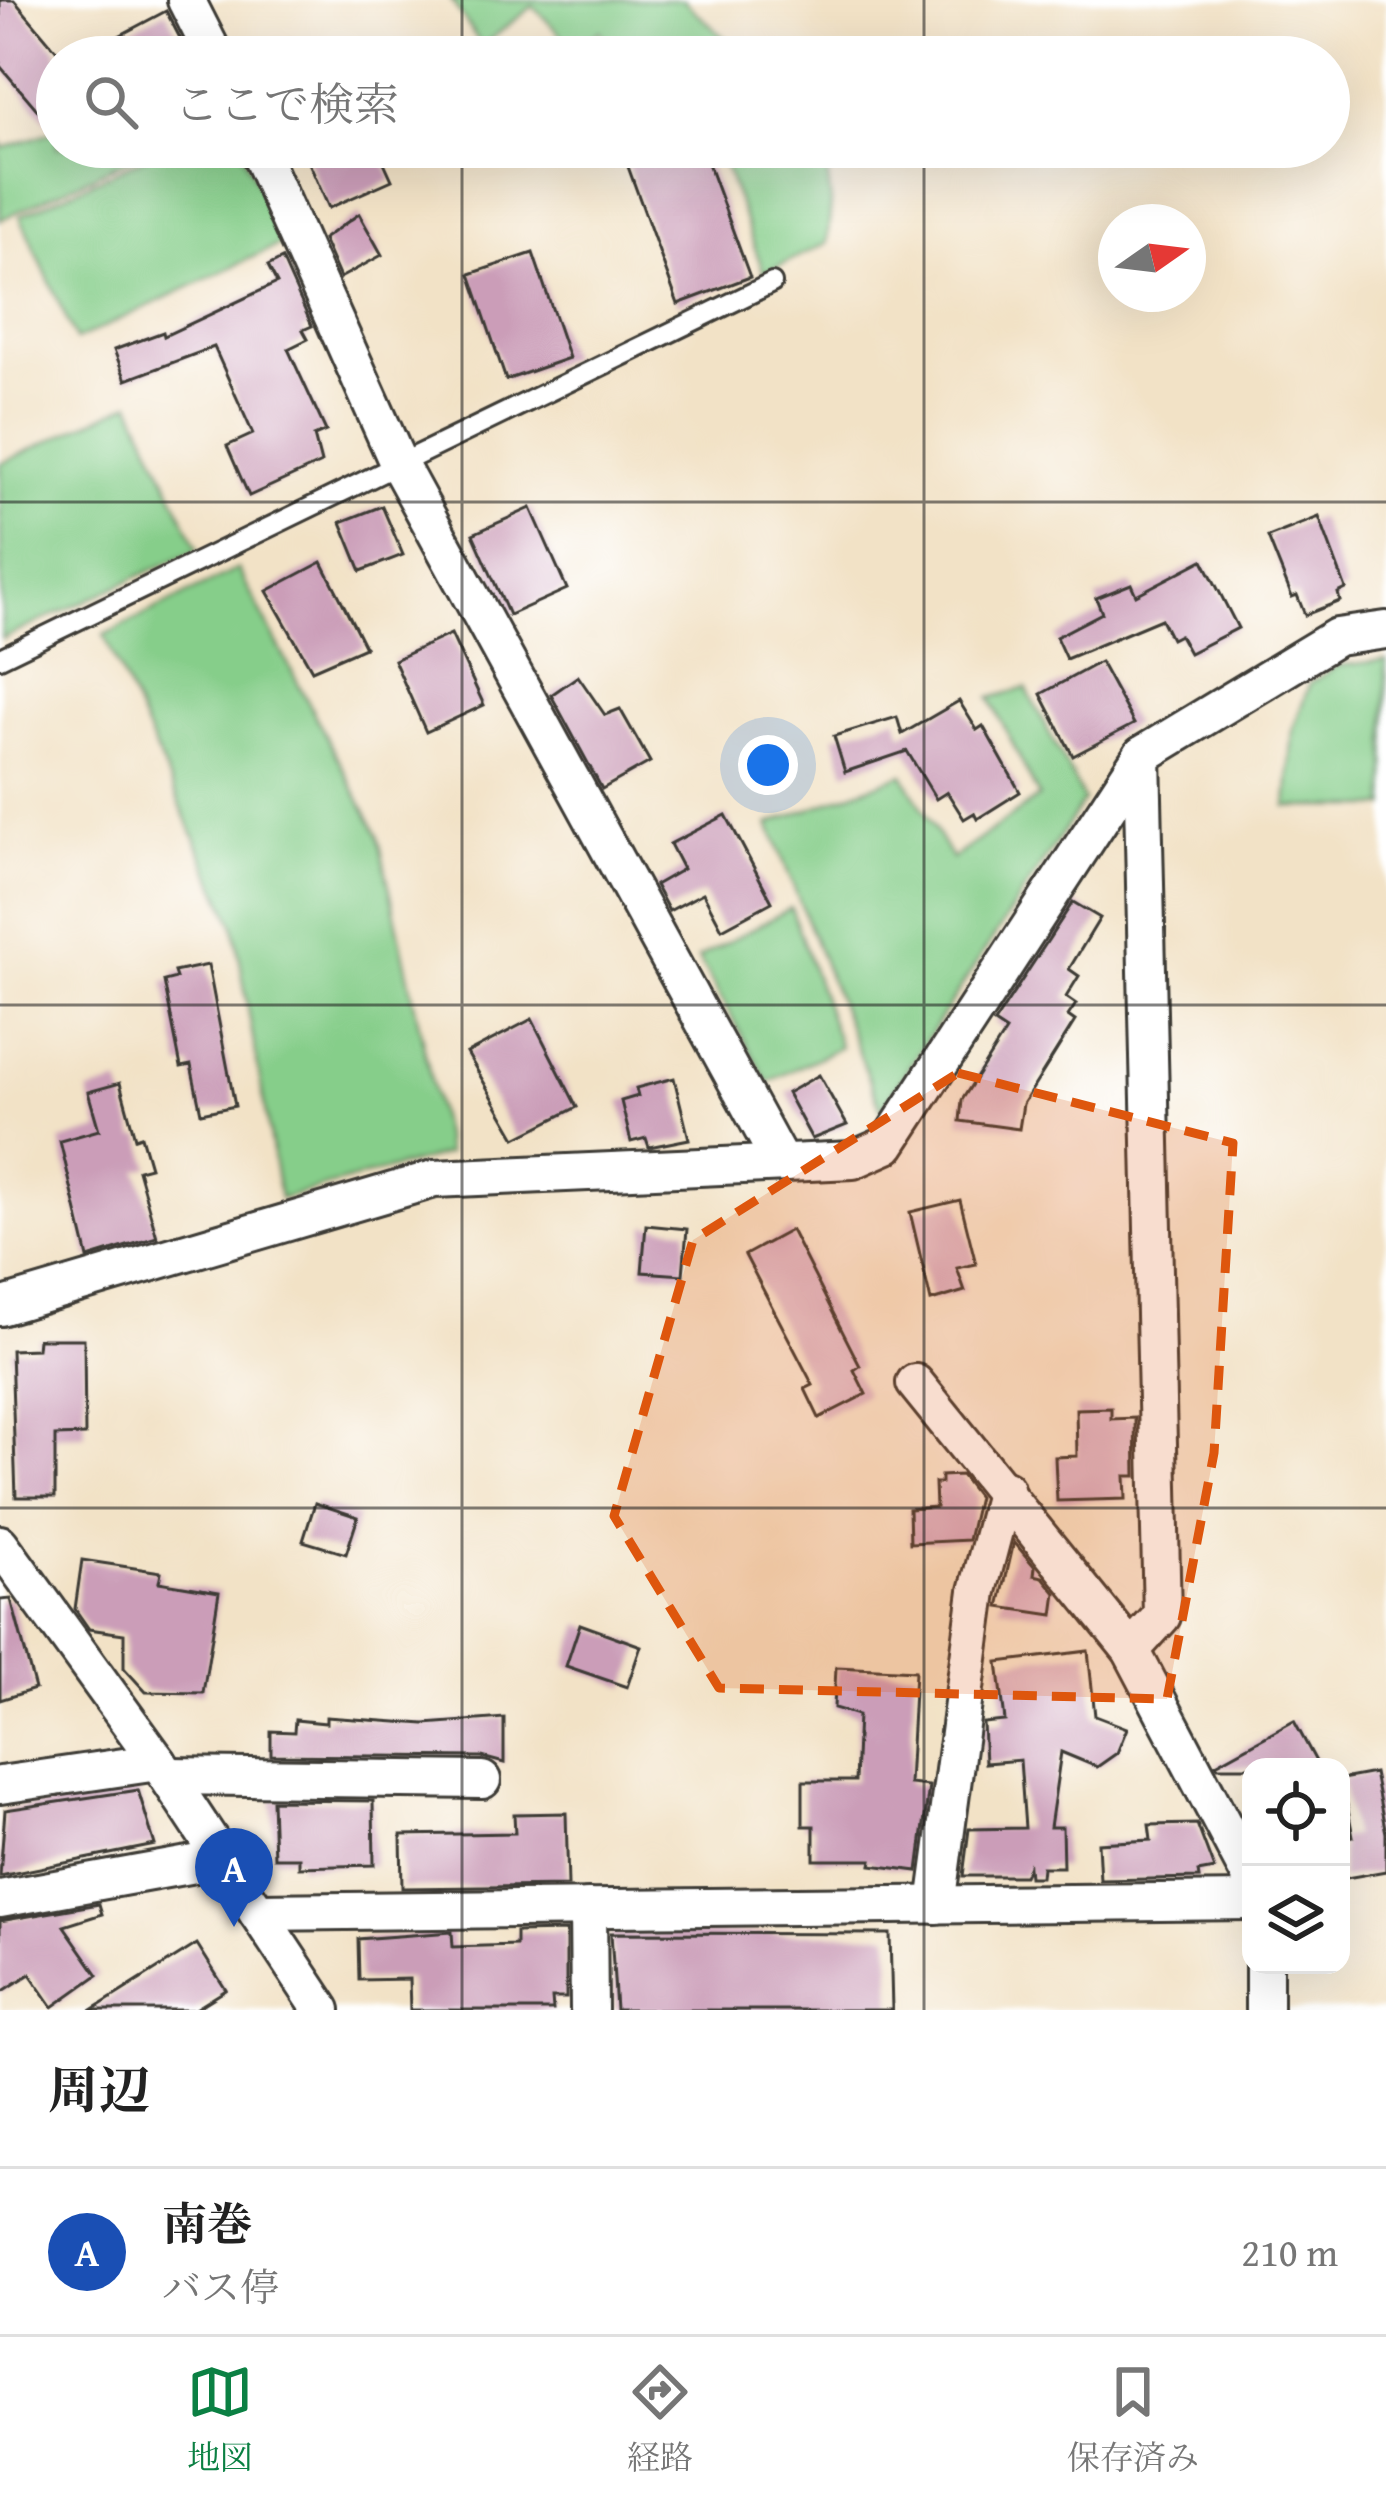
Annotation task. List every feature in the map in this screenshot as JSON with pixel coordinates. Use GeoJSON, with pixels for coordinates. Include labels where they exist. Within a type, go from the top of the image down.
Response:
{"type":"FeatureCollection","features":[{"type":"Feature","properties":{"kind":"street"},"geometry":{"type":"LineString","coordinates":[[186,0],[204,36]]}},
{"type":"Feature","properties":{"kind":"street"},"geometry":{"type":"LineString","coordinates":[[266,168],[398,463],[779,1161]]}},
{"type":"Feature","properties":{"kind":"street"},"geometry":{"type":"LineString","coordinates":[[0,1307],[434,1179],[853,1160],[887,1145],[1142,755],[1337,637],[1386,630]]}},
{"type":"Feature","properties":{"kind":"street"},"geometry":{"type":"LineString","coordinates":[[1131,1650],[1162,1616],[1142,755]]}},
{"type":"Feature","properties":{"kind":"street"},"geometry":{"type":"LineString","coordinates":[[915,1383],[1131,1650],[1245,1866]]}},
{"type":"Feature","properties":{"kind":"street"},"geometry":{"type":"LineString","coordinates":[[936,1905],[978,1591],[1005,1490]]}},
{"type":"Feature","properties":{"kind":"street"},"geometry":{"type":"LineString","coordinates":[[5,1557],[163,1769],[322,2010]]}},
{"type":"Feature","properties":{"kind":"street"},"geometry":{"type":"LineString","coordinates":[[0,1785],[163,1769],[482,1780]]}},
{"type":"Feature","properties":{"kind":"street"},"geometry":{"type":"LineString","coordinates":[[0,1899],[223,1859]]}},
{"type":"Feature","properties":{"kind":"street"},"geometry":{"type":"LineString","coordinates":[[257,1912],[1242,1901]]}},
{"type":"Feature","properties":{"kind":"street"},"geometry":{"type":"LineString","coordinates":[[588,1908],[589,2010]]}},
{"type":"Feature","properties":{"kind":"street"},"geometry":{"type":"LineString","coordinates":[[1264,1974],[1264,2010]]}},
{"type":"Feature","properties":{"kind":"lane"},"geometry":{"type":"LineString","coordinates":[[0,658],[772,284]]}},
{"type":"Feature","properties":{"kind":"highlighted area"},"geometry":{"type":"Polygon","coordinates":[[[958,1073],[1233,1143],[1214,1453],[1167,1699],[719,1688],[614,1516],[693,1240],[958,1073]]]}},
{"type":"Feature","properties":{"kind":"green space"},"geometry":{"type":"Polygon","coordinates":[[[451,0],[683,0],[722,36],[604,36],[600,31],[593,36],[562,36],[533,6],[495,36],[475,36],[451,0]]]}},
{"type":"Feature","properties":{"kind":"green space"},"geometry":{"type":"Polygon","coordinates":[[[36,137],[36,168],[109,168],[0,220],[0,141],[4,148],[36,137]]]}},
{"type":"Feature","properties":{"kind":"green space"},"geometry":{"type":"Polygon","coordinates":[[[123,168],[250,168],[285,242],[76,340],[20,216],[123,168]]]}},
{"type":"Feature","properties":{"kind":"green space"},"geometry":{"type":"Polygon","coordinates":[[[726,168],[827,168],[831,203],[827,243],[764,273],[726,168]]]}},
{"type":"Feature","properties":{"kind":"green space"},"geometry":{"type":"Polygon","coordinates":[[[131,403],[198,549],[2,639],[0,464],[131,403]]]}},
{"type":"Feature","properties":{"kind":"green space"},"geometry":{"type":"Polygon","coordinates":[[[238,569],[378,835],[447,1154],[280,1199],[234,925],[104,635],[238,569]]]}},
{"type":"Feature","properties":{"kind":"green space"},"geometry":{"type":"Polygon","coordinates":[[[1386,660],[1386,807],[1287,807],[1293,729],[1310,683],[1338,666],[1386,660]]]}},
{"type":"Feature","properties":{"kind":"green space"},"geometry":{"type":"Polygon","coordinates":[[[1026,688],[1084,800],[881,1109],[769,824],[903,774],[952,859],[1039,797],[990,698],[1026,688]]]}},
{"type":"Feature","properties":{"kind":"green space"},"geometry":{"type":"Polygon","coordinates":[[[791,908],[840,1047],[768,1082],[698,958],[791,908]]]}},
{"type":"Feature","properties":{"kind":"building"},"geometry":{"type":"Polygon","coordinates":[[[0,0],[14,0],[44,36],[36,36],[36,108],[0,66],[0,0]]]}},
{"type":"Feature","properties":{"kind":"building"},"geometry":{"type":"Polygon","coordinates":[[[166,11],[179,36],[119,36],[166,11]]]}},
{"type":"Feature","properties":{"kind":"building"},"geometry":{"type":"Polygon","coordinates":[[[311,168],[387,168],[392,180],[329,208],[311,168]]]}},
{"type":"Feature","properties":{"kind":"building"},"geometry":{"type":"Polygon","coordinates":[[[628,168],[710,168],[750,277],[678,304],[628,168]]]}},
{"type":"Feature","properties":{"kind":"building"},"geometry":{"type":"Polygon","coordinates":[[[359,214],[382,255],[340,278],[323,239],[359,214]]]}},
{"type":"Feature","properties":{"kind":"building"},"geometry":{"type":"Polygon","coordinates":[[[533,253],[569,358],[506,380],[470,274],[533,253]]]}},
{"type":"Feature","properties":{"kind":"building"},"geometry":{"type":"Polygon","coordinates":[[[282,259],[312,326],[303,330],[308,339],[288,349],[326,431],[314,436],[321,463],[249,496],[227,446],[253,434],[214,347],[126,380],[114,350],[163,332],[164,336],[277,283],[268,266],[282,259]]]}},
{"type":"Feature","properties":{"kind":"building"},"geometry":{"type":"Polygon","coordinates":[[[382,506],[403,555],[361,571],[341,522],[382,506]]]}},
{"type":"Feature","properties":{"kind":"building"},"geometry":{"type":"Polygon","coordinates":[[[531,508],[567,589],[509,615],[473,534],[531,508]]]}},
{"type":"Feature","properties":{"kind":"building"},"geometry":{"type":"Polygon","coordinates":[[[1319,517],[1346,589],[1338,593],[1340,601],[1305,615],[1297,595],[1292,597],[1268,537],[1319,517]]]}},
{"type":"Feature","properties":{"kind":"building"},"geometry":{"type":"Polygon","coordinates":[[[1203,560],[1238,628],[1189,653],[1179,635],[1171,639],[1161,619],[1066,659],[1056,637],[1102,613],[1096,598],[1131,584],[1136,595],[1203,560]]]}},
{"type":"Feature","properties":{"kind":"building"},"geometry":{"type":"Polygon","coordinates":[[[322,562],[365,647],[312,670],[267,591],[322,562]]]}},
{"type":"Feature","properties":{"kind":"building"},"geometry":{"type":"Polygon","coordinates":[[[451,634],[484,705],[426,732],[394,660],[451,634]]]}},
{"type":"Feature","properties":{"kind":"building"},"geometry":{"type":"Polygon","coordinates":[[[1100,662],[1134,724],[1073,756],[1041,694],[1100,662]]]}},
{"type":"Feature","properties":{"kind":"building"},"geometry":{"type":"Polygon","coordinates":[[[578,676],[605,715],[620,709],[650,762],[602,789],[551,695],[578,676]]]}},
{"type":"Feature","properties":{"kind":"building"},"geometry":{"type":"Polygon","coordinates":[[[959,701],[977,730],[983,726],[1020,792],[977,819],[974,813],[964,819],[947,792],[936,799],[907,751],[845,772],[834,736],[897,717],[902,734],[959,701]]]}},
{"type":"Feature","properties":{"kind":"building"},"geometry":{"type":"Polygon","coordinates":[[[726,815],[772,902],[722,929],[703,893],[669,911],[655,885],[683,869],[670,844],[726,815]]]}},
{"type":"Feature","properties":{"kind":"building"},"geometry":{"type":"Polygon","coordinates":[[[1073,902],[1100,918],[1069,969],[1079,976],[1066,997],[1076,1004],[1068,1016],[1075,1021],[1023,1104],[1019,1129],[960,1121],[962,1100],[1006,1031],[994,1023],[1073,902]]]}},
{"type":"Feature","properties":{"kind":"building"},"geometry":{"type":"Polygon","coordinates":[[[208,965],[235,1106],[201,1113],[191,1065],[181,1067],[164,981],[176,978],[174,972],[208,965]]]}},
{"type":"Feature","properties":{"kind":"building"},"geometry":{"type":"Polygon","coordinates":[[[532,1019],[577,1107],[516,1138],[467,1053],[532,1019]]]}},
{"type":"Feature","properties":{"kind":"building"},"geometry":{"type":"Polygon","coordinates":[[[819,1075],[847,1125],[812,1139],[787,1093],[819,1075]]]}},
{"type":"Feature","properties":{"kind":"building"},"geometry":{"type":"Polygon","coordinates":[[[674,1078],[689,1139],[649,1147],[646,1138],[631,1142],[621,1101],[638,1096],[636,1088],[674,1078]]]}},
{"type":"Feature","properties":{"kind":"building"},"geometry":{"type":"Polygon","coordinates":[[[120,1083],[135,1138],[141,1136],[150,1167],[138,1170],[157,1237],[88,1258],[60,1141],[99,1130],[88,1092],[120,1083]]]}},
{"type":"Feature","properties":{"kind":"building"},"geometry":{"type":"Polygon","coordinates":[[[960,1200],[976,1264],[957,1268],[965,1291],[931,1301],[910,1212],[960,1200]]]}},
{"type":"Feature","properties":{"kind":"building"},"geometry":{"type":"Polygon","coordinates":[[[646,1225],[687,1229],[683,1275],[642,1272],[646,1225]]]}},
{"type":"Feature","properties":{"kind":"building"},"geometry":{"type":"Polygon","coordinates":[[[791,1230],[860,1366],[854,1370],[866,1394],[819,1418],[805,1389],[813,1385],[745,1255],[791,1230]]]}},
{"type":"Feature","properties":{"kind":"building"},"geometry":{"type":"Polygon","coordinates":[[[38,1339],[84,1339],[85,1435],[55,1436],[55,1497],[16,1497],[11,1350],[37,1349],[38,1339]]]}},
{"type":"Feature","properties":{"kind":"building"},"geometry":{"type":"Polygon","coordinates":[[[1111,1408],[1111,1419],[1135,1418],[1136,1476],[1125,1476],[1126,1499],[1057,1501],[1055,1457],[1077,1456],[1076,1409],[1111,1408]]]}},
{"type":"Feature","properties":{"kind":"building"},"geometry":{"type":"Polygon","coordinates":[[[961,1475],[978,1497],[968,1540],[910,1543],[909,1509],[936,1507],[935,1483],[941,1483],[941,1476],[961,1475]]]}},
{"type":"Feature","properties":{"kind":"building"},"geometry":{"type":"Polygon","coordinates":[[[315,1503],[358,1517],[346,1554],[303,1541],[315,1503]]]}},
{"type":"Feature","properties":{"kind":"building"},"geometry":{"type":"Polygon","coordinates":[[[1014,1542],[1035,1567],[1034,1575],[1043,1577],[1056,1593],[1053,1615],[999,1607],[1014,1542]]]}},
{"type":"Feature","properties":{"kind":"building"},"geometry":{"type":"Polygon","coordinates":[[[82,1560],[161,1572],[159,1582],[219,1592],[203,1693],[146,1692],[124,1668],[124,1634],[89,1629],[75,1609],[82,1560]]]}},
{"type":"Feature","properties":{"kind":"building"},"geometry":{"type":"Polygon","coordinates":[[[11,1599],[35,1689],[0,1700],[0,1600],[11,1599]]]}},
{"type":"Feature","properties":{"kind":"building"},"geometry":{"type":"Polygon","coordinates":[[[580,1624],[641,1646],[627,1687],[566,1666],[580,1624]]]}},
{"type":"Feature","properties":{"kind":"building"},"geometry":{"type":"Polygon","coordinates":[[[1088,1651],[1095,1716],[1127,1728],[1117,1753],[1097,1767],[1061,1752],[1050,1827],[1062,1827],[1063,1867],[1042,1867],[1041,1877],[1029,1877],[1028,1867],[1024,1876],[963,1876],[969,1829],[1025,1828],[1020,1760],[985,1763],[983,1723],[1005,1721],[998,1662],[1088,1651]]]}},
{"type":"Feature","properties":{"kind":"building"},"geometry":{"type":"Polygon","coordinates":[[[836,1667],[915,1671],[909,1784],[929,1786],[918,1871],[871,1865],[872,1860],[814,1860],[814,1826],[803,1826],[803,1781],[855,1781],[858,1715],[834,1708],[836,1667]]]}},
{"type":"Feature","properties":{"kind":"building"},"geometry":{"type":"Polygon","coordinates":[[[326,1717],[425,1724],[504,1718],[504,1763],[482,1757],[271,1755],[271,1731],[294,1732],[295,1720],[326,1723],[326,1717]]]}},
{"type":"Feature","properties":{"kind":"building"},"geometry":{"type":"Polygon","coordinates":[[[1294,1721],[1314,1758],[1242,1758],[1242,1767],[1216,1764],[1294,1721]]]}},
{"type":"Feature","properties":{"kind":"building"},"geometry":{"type":"Polygon","coordinates":[[[1374,1773],[1386,1833],[1386,1871],[1350,1877],[1350,1778],[1374,1773]]]}},
{"type":"Feature","properties":{"kind":"building"},"geometry":{"type":"Polygon","coordinates":[[[138,1790],[155,1845],[0,1876],[5,1810],[138,1790]]]}},
{"type":"Feature","properties":{"kind":"building"},"geometry":{"type":"Polygon","coordinates":[[[272,1800],[373,1801],[374,1865],[299,1867],[299,1858],[274,1858],[272,1800]]]}},
{"type":"Feature","properties":{"kind":"building"},"geometry":{"type":"Polygon","coordinates":[[[566,1813],[568,1886],[402,1888],[401,1835],[515,1833],[514,1814],[566,1813]]]}},
{"type":"Feature","properties":{"kind":"building"},"geometry":{"type":"Polygon","coordinates":[[[1197,1824],[1214,1869],[1198,1872],[1199,1878],[1100,1880],[1098,1843],[1151,1840],[1149,1825],[1197,1824]]]}},
{"type":"Feature","properties":{"kind":"building"},"geometry":{"type":"Polygon","coordinates":[[[99,1904],[102,1914],[64,1926],[98,1975],[53,2007],[30,1974],[0,1993],[0,1921],[99,1904]]]}},
{"type":"Feature","properties":{"kind":"building"},"geometry":{"type":"Polygon","coordinates":[[[566,1931],[566,1998],[552,1998],[553,2010],[410,2010],[409,1979],[359,1980],[358,1939],[452,1932],[453,1947],[516,1945],[516,1932],[566,1931]]]}},
{"type":"Feature","properties":{"kind":"building"},"geometry":{"type":"Polygon","coordinates":[[[611,1933],[890,1934],[892,2010],[616,2010],[611,1933]]]}},
{"type":"Feature","properties":{"kind":"building"},"geometry":{"type":"Polygon","coordinates":[[[197,1944],[226,1990],[194,2010],[92,2010],[197,1944]]]}},
{"type":"Feature","properties":{"kind":"place","name":"南巻"},"geometry":{"type":"Point","coordinates":[234,1927]}}]}
